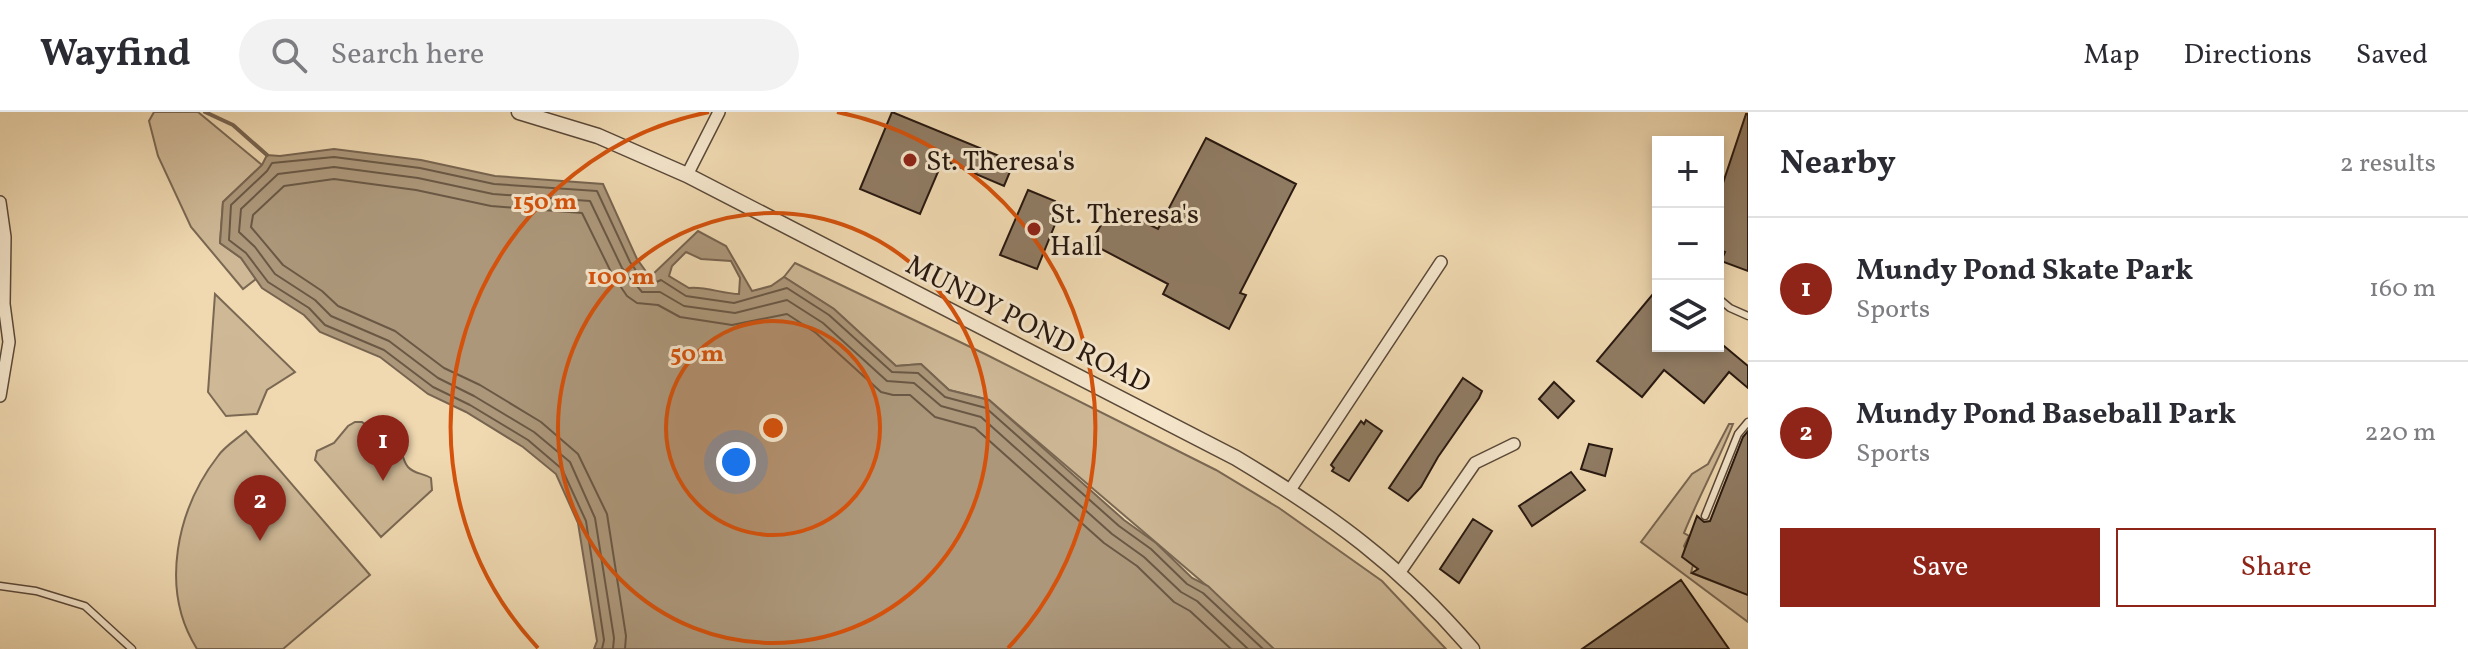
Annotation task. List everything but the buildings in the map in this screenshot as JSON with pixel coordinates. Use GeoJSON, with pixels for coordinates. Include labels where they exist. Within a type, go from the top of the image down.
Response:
{"type":"FeatureCollection","features":[{"type":"Feature","properties":{"kind":"street","name":"MUNDY POND ROAD"},"geometry":{"type":"LineString","coordinates":[[519,112],[598,136],[687,175],[1236,458],[1290,490],[1355,535],[1400,572],[1472,649]]}},
{"type":"Feature","properties":{"kind":"street"},"geometry":{"type":"LineString","coordinates":[[687,175],[719,112]]}},
{"type":"Feature","properties":{"kind":"street"},"geometry":{"type":"LineString","coordinates":[[0,202],[5,237],[0,396]]}},
{"type":"Feature","properties":{"kind":"street"},"geometry":{"type":"LineString","coordinates":[[1290,490],[1441,262]]}},
{"type":"Feature","properties":{"kind":"street"},"geometry":{"type":"LineString","coordinates":[[1400,572],[1475,463],[1514,444]]}},
{"type":"Feature","properties":{"kind":"lane"},"geometry":{"type":"LineString","coordinates":[[1724,303],[1748,316]]}},
{"type":"Feature","properties":{"kind":"lane"},"geometry":{"type":"LineString","coordinates":[[1705,516],[1738,434],[1748,422]]}},
{"type":"Feature","properties":{"kind":"lane"},"geometry":{"type":"LineString","coordinates":[[0,586],[36,591],[85,606],[132,649]]}},
{"type":"Feature","properties":{"kind":"shaded area"},"geometry":{"type":"Polygon","coordinates":[[[154,112],[198,112],[262,165],[223,202],[220,243],[241,258],[256,279],[243,289],[191,227],[158,156],[149,121],[154,112]]]}},
{"type":"Feature","properties":{"kind":"shaded area"},"geometry":{"type":"Polygon","coordinates":[[[795,263],[1216,470],[1279,508],[1382,581],[1446,649],[1271,649],[1207,586],[989,400],[949,390],[921,364],[896,366],[834,309],[784,277],[795,263]]]}},
{"type":"Feature","properties":{"kind":"shaded area"},"geometry":{"type":"Polygon","coordinates":[[[215,294],[295,372],[267,390],[257,414],[226,416],[208,392],[215,294]]]}},
{"type":"Feature","properties":{"kind":"shaded area"},"geometry":{"type":"Polygon","coordinates":[[[355,422],[391,433],[408,467],[431,478],[432,490],[381,537],[315,460],[317,451],[334,443],[355,422]]]}},
{"type":"Feature","properties":{"kind":"shaded area"},"geometry":{"type":"Polygon","coordinates":[[[1729,424],[1733,424],[1684,533],[1689,536],[1684,546],[1693,565],[1691,573],[1748,595],[1748,622],[1641,542],[1692,474],[1708,464],[1729,424]]]}},
{"type":"Feature","properties":{"kind":"shaded area"},"geometry":{"type":"Polygon","coordinates":[[[246,431],[370,575],[283,649],[197,649],[185,626],[178,601],[176,576],[183,525],[204,477],[221,452],[246,431]]]}},
{"type":"Feature","properties":{"kind":"water"},"geometry":{"type":"Polygon","coordinates":[[[334,149],[421,160],[495,176],[603,184],[637,259],[650,277],[698,231],[726,246],[752,291],[771,286],[784,277],[834,309],[896,366],[921,364],[949,390],[989,400],[1124,520],[1156,543],[1192,578],[1208,586],[1274,649],[594,649],[597,641],[578,523],[556,474],[523,447],[466,412],[428,394],[380,357],[320,332],[304,315],[262,288],[241,258],[220,243],[223,202],[262,165],[267,155],[334,149]],[[686,252],[672,266],[669,276],[689,288],[739,294],[740,278],[731,261],[701,259],[686,252]]]}},
{"type":"Feature","properties":{"kind":"waterway"},"geometry":{"type":"LineString","coordinates":[[205,112],[233,125],[267,155]]}},
{"type":"Feature","properties":{"kind":"place","name":"St. Theresa's"},"geometry":{"type":"Point","coordinates":[910,160]}},
{"type":"Feature","properties":{"kind":"place","name":"St. Theresa's Hall"},"geometry":{"type":"Point","coordinates":[1034,229]}},
{"type":"Feature","properties":{"kind":"place","name":"Mundy Pond Skate Park"},"geometry":{"type":"Point","coordinates":[383,481]}},
{"type":"Feature","properties":{"kind":"place","name":"Mundy Pond Baseball Park"},"geometry":{"type":"Point","coordinates":[260,541]}}]}
